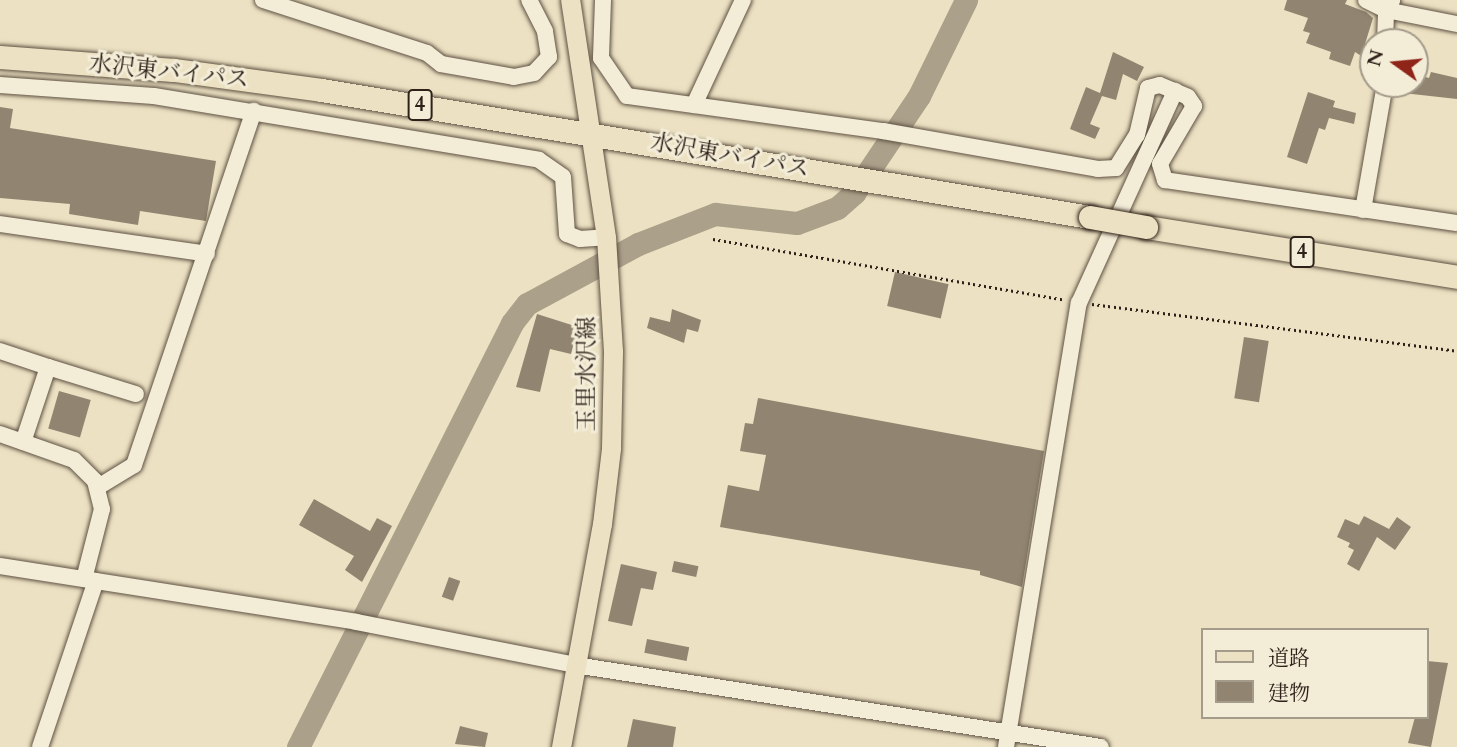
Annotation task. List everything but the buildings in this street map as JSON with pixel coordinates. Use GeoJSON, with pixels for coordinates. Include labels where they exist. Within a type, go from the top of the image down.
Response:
{"type":"FeatureCollection","features":[{"type":"Feature","properties":{"kind":"highway","name":"水沢東バイパス"},"geometry":{"type":"LineString","coordinates":[[0,57],[174,70],[589,132],[1457,277]]}},
{"type":"Feature","properties":{"kind":"main road","name":"玉里水沢線"},"geometry":{"type":"LineString","coordinates":[[561,747],[611,448],[610,290],[606,237],[570,0]]}},
{"type":"Feature","properties":{"kind":"street"},"geometry":{"type":"LineString","coordinates":[[263,0],[292,5],[426,53],[441,64],[514,77],[534,73],[549,57],[545,32],[529,0]]}},
{"type":"Feature","properties":{"kind":"street"},"geometry":{"type":"LineString","coordinates":[[603,0],[601,58],[627,96],[920,136],[1098,169],[1116,168],[1137,135],[1148,88],[1160,85],[1175,90],[1194,106],[1160,164],[1165,180],[1457,223]]}},
{"type":"Feature","properties":{"kind":"street"},"geometry":{"type":"LineString","coordinates":[[694,106],[743,0]]}},
{"type":"Feature","properties":{"kind":"street"},"geometry":{"type":"LineString","coordinates":[[1366,0],[1457,24]]}},
{"type":"Feature","properties":{"kind":"street"},"geometry":{"type":"LineString","coordinates":[[1387,28],[1390,5]]}},
{"type":"Feature","properties":{"kind":"street"},"geometry":{"type":"LineString","coordinates":[[0,85],[154,96],[547,162],[563,177],[567,234],[580,240],[606,237]]}},
{"type":"Feature","properties":{"kind":"street"},"geometry":{"type":"LineString","coordinates":[[1007,739],[1079,303],[1175,90]]}},
{"type":"Feature","properties":{"kind":"street"},"geometry":{"type":"LineString","coordinates":[[1363,210],[1383,98]]}},
{"type":"Feature","properties":{"kind":"street"},"geometry":{"type":"LineString","coordinates":[[98,487],[134,465],[254,111]]}},
{"type":"Feature","properties":{"kind":"street"},"geometry":{"type":"LineString","coordinates":[[0,224],[206,254]]}},
{"type":"Feature","properties":{"kind":"street"},"geometry":{"type":"LineString","coordinates":[[0,351],[136,394]]}},
{"type":"Feature","properties":{"kind":"street"},"geometry":{"type":"LineString","coordinates":[[23,442],[48,367]]}},
{"type":"Feature","properties":{"kind":"street"},"geometry":{"type":"LineString","coordinates":[[0,434],[74,460],[98,487],[102,509],[90,580],[40,747]]}},
{"type":"Feature","properties":{"kind":"street"},"geometry":{"type":"LineString","coordinates":[[0,566],[364,624],[575,666],[1007,739],[1101,747]]}},
{"type":"Feature","properties":{"kind":"path"},"geometry":{"type":"LineString","coordinates":[[713,239],[1079,303],[1457,351]]}},
{"type":"Feature","properties":{"kind":"waterway"},"geometry":{"type":"LineString","coordinates":[[298,747],[512,323],[527,304],[638,244],[715,214],[797,223],[837,208],[854,193],[919,96],[966,0]]}}]}
